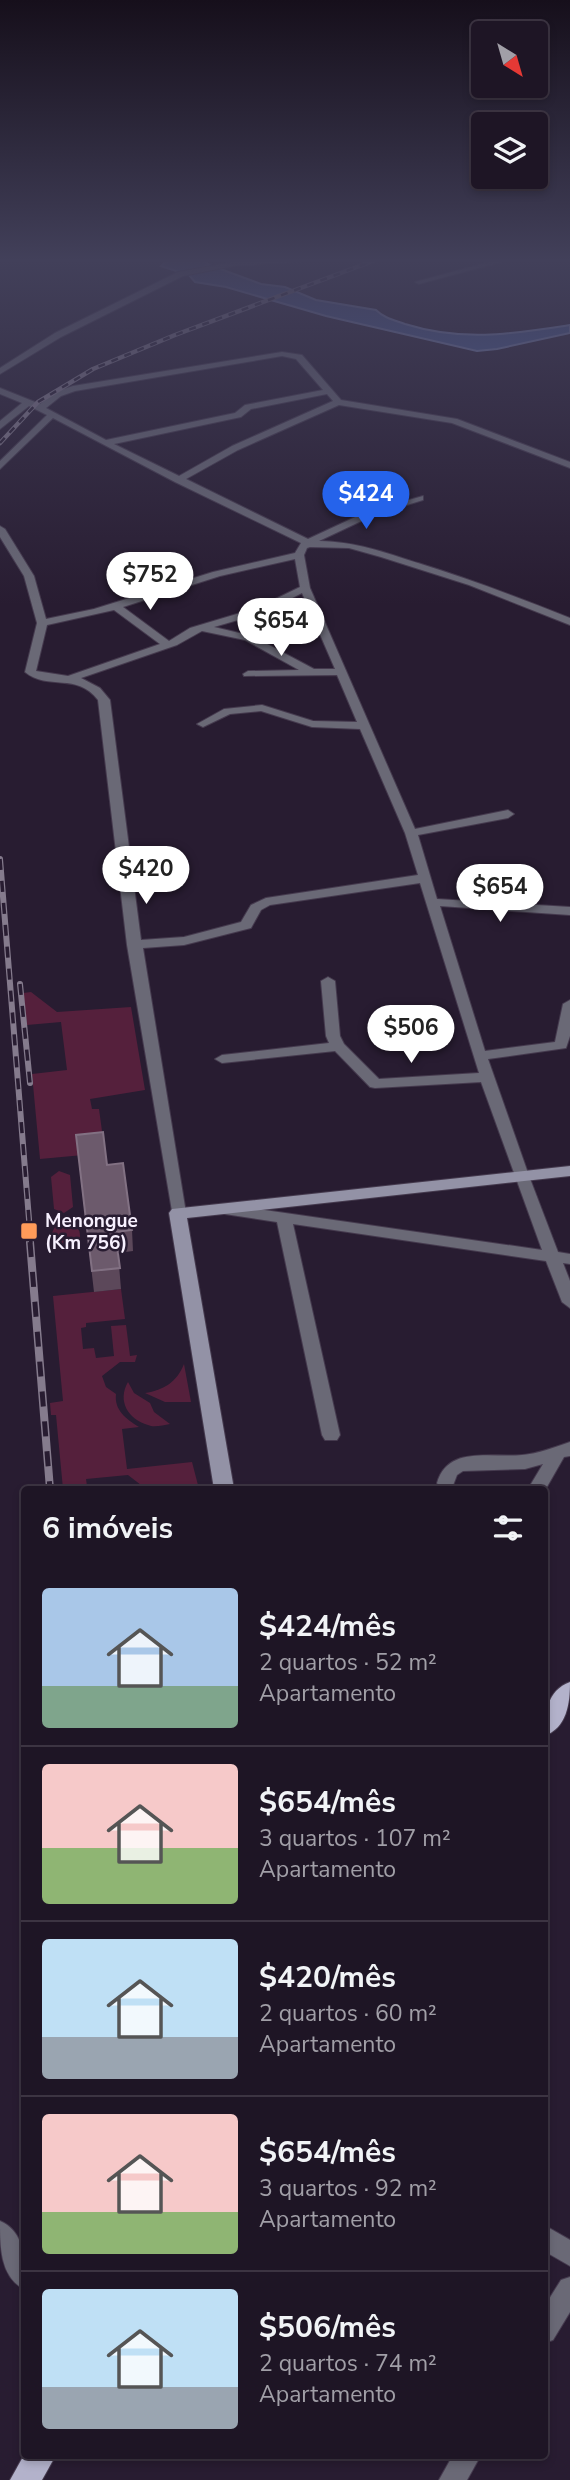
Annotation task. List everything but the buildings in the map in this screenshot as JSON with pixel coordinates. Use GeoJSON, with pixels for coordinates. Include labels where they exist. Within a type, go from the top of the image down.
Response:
{"type":"FeatureCollection","features":[{"type":"Feature","properties":{"kind":"main road"},"geometry":{"type":"LineString","coordinates":[[224,1486],[178,1213],[570,1171]]}},
{"type":"Feature","properties":{"kind":"main road"},"geometry":{"type":"LineString","coordinates":[[548,1721],[570,1691]]}},
{"type":"Feature","properties":{"kind":"street"},"geometry":{"type":"LineString","coordinates":[[41,408],[58,394],[74,389],[165,374]]}},
{"type":"Feature","properties":{"kind":"street"},"geometry":{"type":"LineString","coordinates":[[314,374],[338,402]]}},
{"type":"Feature","properties":{"kind":"street"},"geometry":{"type":"LineString","coordinates":[[0,391],[29,402],[178,480],[309,543],[350,545],[384,555],[473,583],[570,622]]}},
{"type":"Feature","properties":{"kind":"street"},"geometry":{"type":"LineString","coordinates":[[105,443],[238,415],[248,407],[269,402],[330,391]]}},
{"type":"Feature","properties":{"kind":"street"},"geometry":{"type":"LineString","coordinates":[[0,426],[3,419],[29,402]]}},
{"type":"Feature","properties":{"kind":"street"},"geometry":{"type":"LineString","coordinates":[[178,480],[235,449],[338,402],[454,421],[570,465]]}},
{"type":"Feature","properties":{"kind":"street"},"geometry":{"type":"LineString","coordinates":[[0,466],[52,415]]}},
{"type":"Feature","properties":{"kind":"street"},"geometry":{"type":"LineString","coordinates":[[420,498],[361,517],[303,546],[299,555],[305,587],[411,833],[487,1077],[521,1176],[562,1258],[570,1302]]}},
{"type":"Feature","properties":{"kind":"street"},"geometry":{"type":"LineString","coordinates":[[0,529],[29,576],[41,622],[30,672],[38,676],[73,677],[167,644],[201,628],[261,610],[305,587]]}},
{"type":"Feature","properties":{"kind":"street"},"geometry":{"type":"LineString","coordinates":[[41,622],[96,612],[229,571],[299,555]]}},
{"type":"Feature","properties":{"kind":"street"},"geometry":{"type":"LineString","coordinates":[[114,605],[167,644]]}},
{"type":"Feature","properties":{"kind":"street"},"geometry":{"type":"LineString","coordinates":[[201,628],[248,638],[315,674]]}},
{"type":"Feature","properties":{"kind":"street"},"geometry":{"type":"LineString","coordinates":[[248,674],[342,672]]}},
{"type":"Feature","properties":{"kind":"street"},"geometry":{"type":"LineString","coordinates":[[73,677],[92,687],[104,699],[134,945],[178,1213]]}},
{"type":"Feature","properties":{"kind":"street"},"geometry":{"type":"LineString","coordinates":[[203,724],[228,711],[262,708],[312,724],[364,726]]}},
{"type":"Feature","properties":{"kind":"street"},"geometry":{"type":"LineString","coordinates":[[411,833],[508,814]]}},
{"type":"Feature","properties":{"kind":"street"},"geometry":{"type":"LineString","coordinates":[[134,945],[184,941],[246,925],[256,908],[266,902],[425,878]]}},
{"type":"Feature","properties":{"kind":"street"},"geometry":{"type":"LineString","coordinates":[[432,902],[570,911]]}},
{"type":"Feature","properties":{"kind":"street"},"geometry":{"type":"LineString","coordinates":[[328,981],[334,1037],[338,1046],[375,1084],[487,1077]]}},
{"type":"Feature","properties":{"kind":"street"},"geometry":{"type":"LineString","coordinates":[[481,1056],[561,1045],[570,1004]]}},
{"type":"Feature","properties":{"kind":"street"},"geometry":{"type":"LineString","coordinates":[[222,1059],[338,1046]]}},
{"type":"Feature","properties":{"kind":"street"},"geometry":{"type":"LineString","coordinates":[[219,1209],[562,1258]]}},
{"type":"Feature","properties":{"kind":"street"},"geometry":{"type":"LineString","coordinates":[[284,1219],[331,1435]]}},
{"type":"Feature","properties":{"kind":"street"},"geometry":{"type":"LineString","coordinates":[[446,1483],[449,1472],[459,1465],[525,1462],[564,1452]]}},
{"type":"Feature","properties":{"kind":"street"},"geometry":{"type":"LineString","coordinates":[[539,1486],[564,1452]]}},
{"type":"Feature","properties":{"kind":"street"},"geometry":{"type":"LineString","coordinates":[[0,2235],[21,2270]]}},
{"type":"Feature","properties":{"kind":"street"},"geometry":{"type":"LineString","coordinates":[[548,2240],[570,2254]]}},
{"type":"Feature","properties":{"kind":"street"},"geometry":{"type":"LineString","coordinates":[[548,2325],[570,2289]]}},
{"type":"Feature","properties":{"kind":"street"},"geometry":{"type":"LineString","coordinates":[[452,2480],[465,2459]]}},
{"type":"Feature","properties":{"kind":"shaded area"},"geometry":{"type":"Polygon","coordinates":[[[31,992],[57,1012],[131,1007],[145,1090],[90,1099],[92,1109],[99,1109],[105,1153],[40,1159],[32,1074],[67,1070],[61,1022],[27,1025],[23,993],[31,992]]]}},
{"type":"Feature","properties":{"kind":"shaded area"},"geometry":{"type":"Polygon","coordinates":[[[59,1171],[70,1175],[73,1207],[64,1213],[54,1209],[51,1177],[59,1171]]]}},
{"type":"Feature","properties":{"kind":"shaded area"},"geometry":{"type":"Polygon","coordinates":[[[66,1222],[76,1226],[80,1236],[76,1246],[66,1250],[56,1246],[52,1236],[56,1226],[66,1222]]]}},
{"type":"Feature","properties":{"kind":"shaded area"},"geometry":{"type":"Polygon","coordinates":[[[121,1289],[125,1319],[86,1323],[86,1327],[81,1328],[83,1349],[94,1348],[96,1358],[114,1356],[111,1326],[126,1325],[130,1356],[137,1355],[135,1362],[120,1362],[102,1376],[106,1387],[116,1394],[117,1405],[122,1414],[139,1427],[122,1429],[127,1469],[192,1462],[198,1486],[141,1486],[128,1475],[86,1479],[87,1486],[63,1486],[56,1415],[51,1415],[50,1403],[63,1401],[53,1296],[121,1289]]]}},
{"type":"Feature","properties":{"kind":"shaded area"},"geometry":{"type":"Polygon","coordinates":[[[184,1364],[191,1402],[165,1402],[145,1393],[169,1384],[178,1376],[184,1364]]]}},
{"type":"Feature","properties":{"kind":"shaded area"},"geometry":{"type":"Polygon","coordinates":[[[128,1382],[134,1393],[150,1403],[154,1412],[170,1424],[150,1426],[130,1414],[124,1402],[128,1382]]]}},
{"type":"Feature","properties":{"kind":"railway"},"geometry":{"type":"LineString","coordinates":[[0,443],[38,402],[85,374]]}},
{"type":"Feature","properties":{"kind":"railway"},"geometry":{"type":"LineString","coordinates":[[0,859],[31,1244]]}},
{"type":"Feature","properties":{"kind":"railway"},"geometry":{"type":"LineString","coordinates":[[20,984],[30,1083]]}},
{"type":"Feature","properties":{"kind":"railway"},"geometry":{"type":"LineString","coordinates":[[30,1242],[50,1486]]}},
{"type":"Feature","properties":{"kind":"place","name":"Menongue (Km 756)"},"geometry":{"type":"Point","coordinates":[29,1231]}}]}
